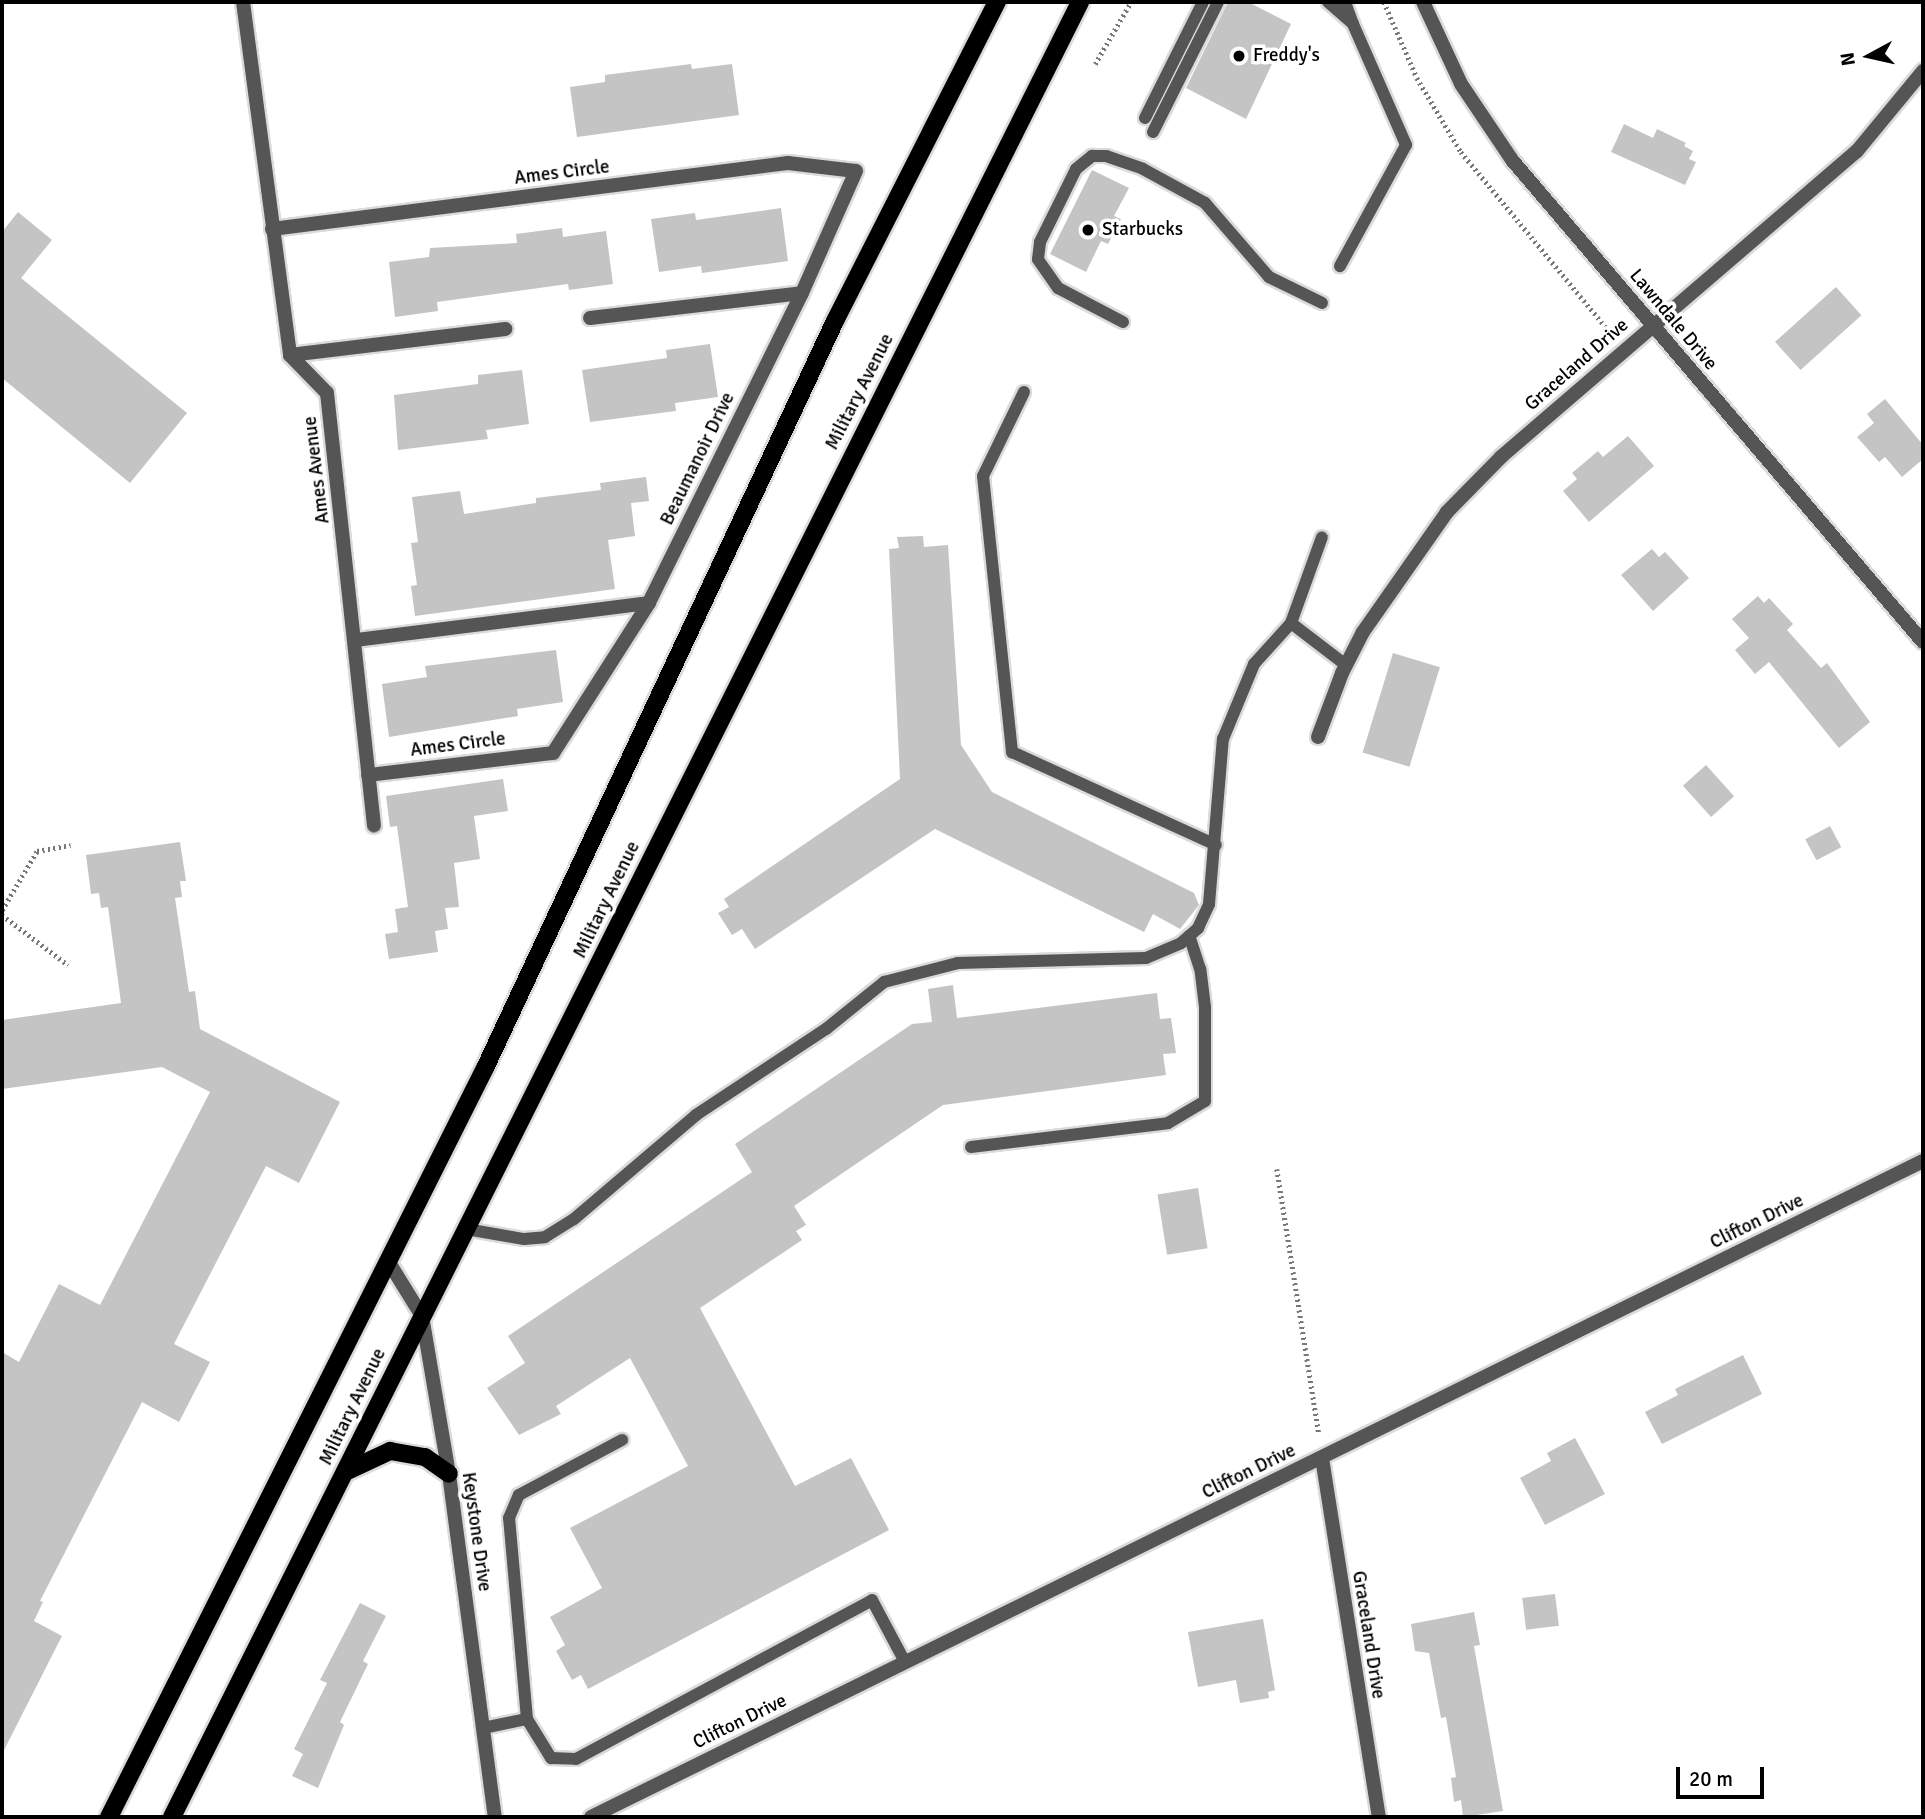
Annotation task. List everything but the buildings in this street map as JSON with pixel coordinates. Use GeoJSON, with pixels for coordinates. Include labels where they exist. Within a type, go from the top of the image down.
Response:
{"type":"FeatureCollection","features":[{"type":"Feature","properties":{"kind":"main road","name":"Military Avenue"},"geometry":{"type":"LineString","coordinates":[[109,1817],[486,1066],[835,321],[997,2]]}},
{"type":"Feature","properties":{"kind":"main road","name":"Military Avenue"},"geometry":{"type":"LineString","coordinates":[[172,1817],[1080,2]]}},
{"type":"Feature","properties":{"kind":"main road"},"geometry":{"type":"LineString","coordinates":[[345,1472],[390,1451],[425,1457],[449,1474]]}},
{"type":"Feature","properties":{"kind":"street"},"geometry":{"type":"LineString","coordinates":[[243,2],[290,355],[505,329]]}},
{"type":"Feature","properties":{"kind":"street","name":"Lawndale Drive"},"geometry":{"type":"LineString","coordinates":[[1423,2],[1461,84],[1512,160],[1923,642]]}},
{"type":"Feature","properties":{"kind":"street","name":"Graceland Drive"},"geometry":{"type":"LineString","coordinates":[[1318,737],[1346,665],[1408,564],[1447,512],[1501,457],[1857,151],[1923,71]]}},
{"type":"Feature","properties":{"kind":"street","name":"Ames Circle"},"geometry":{"type":"LineString","coordinates":[[272,229],[788,163],[856,171]]}},
{"type":"Feature","properties":{"kind":"street","name":"Beaumanoir Drive"},"geometry":{"type":"LineString","coordinates":[[553,754],[649,603],[802,293],[856,171]]}},
{"type":"Feature","properties":{"kind":"street"},"geometry":{"type":"LineString","coordinates":[[590,318],[802,293]]}},
{"type":"Feature","properties":{"kind":"street","name":"Ames Avenue"},"geometry":{"type":"LineString","coordinates":[[290,355],[327,393],[356,640],[357,684],[374,825]]}},
{"type":"Feature","properties":{"kind":"street"},"geometry":{"type":"LineString","coordinates":[[356,640],[649,603]]}},
{"type":"Feature","properties":{"kind":"street","name":"Ames Circle"},"geometry":{"type":"LineString","coordinates":[[368,775],[553,754]]}},
{"type":"Feature","properties":{"kind":"street","name":"Clifton Drive"},"geometry":{"type":"LineString","coordinates":[[591,1817],[1923,1161]]}},
{"type":"Feature","properties":{"kind":"street","name":"Keystone Drive"},"geometry":{"type":"LineString","coordinates":[[388,1261],[422,1316],[449,1474],[495,1817]]}},
{"type":"Feature","properties":{"kind":"street","name":"Graceland Drive"},"geometry":{"type":"LineString","coordinates":[[1322,1458],[1379,1817]]}},
{"type":"Feature","properties":{"kind":"lane"},"geometry":{"type":"LineString","coordinates":[[1145,118],[1203,2]]}},
{"type":"Feature","properties":{"kind":"lane"},"geometry":{"type":"LineString","coordinates":[[1153,132],[1218,2]]}},
{"type":"Feature","properties":{"kind":"lane"},"geometry":{"type":"LineString","coordinates":[[1328,2],[1353,24]]}},
{"type":"Feature","properties":{"kind":"lane"},"geometry":{"type":"LineString","coordinates":[[1340,266],[1406,145],[1345,2]]}},
{"type":"Feature","properties":{"kind":"lane"},"geometry":{"type":"LineString","coordinates":[[1123,322],[1058,288],[1038,259],[1040,242],[1076,169],[1093,156],[1106,156],[1143,169],[1205,203],[1269,277],[1321,303]]}},
{"type":"Feature","properties":{"kind":"lane"},"geometry":{"type":"LineString","coordinates":[[1024,392],[983,476],[1012,752],[1216,845]]}},
{"type":"Feature","properties":{"kind":"lane"},"geometry":{"type":"LineString","coordinates":[[466,1229],[524,1239],[545,1237],[574,1219],[696,1115],[826,1029],[884,982],[958,963],[1146,958],[1166,953],[1189,936],[1209,904],[1223,739],[1254,664],[1291,623],[1322,537]]}},
{"type":"Feature","properties":{"kind":"lane"},"geometry":{"type":"LineString","coordinates":[[1291,623],[1346,665]]}},
{"type":"Feature","properties":{"kind":"lane"},"geometry":{"type":"LineString","coordinates":[[971,1147],[1168,1123],[1205,1101],[1205,1007],[1200,969],[1189,936]]}},
{"type":"Feature","properties":{"kind":"lane"},"geometry":{"type":"LineString","coordinates":[[622,1440],[519,1495],[509,1518],[527,1719],[551,1758],[576,1759],[872,1600],[905,1662]]}},
{"type":"Feature","properties":{"kind":"lane"},"geometry":{"type":"LineString","coordinates":[[483,1728],[527,1719]]}},
{"type":"Feature","properties":{"kind":"path"},"geometry":{"type":"LineString","coordinates":[[1095,64],[1131,2]]}},
{"type":"Feature","properties":{"kind":"path"},"geometry":{"type":"LineString","coordinates":[[1384,2],[1417,78],[1461,152],[1624,350]]}},
{"type":"Feature","properties":{"kind":"path"},"geometry":{"type":"LineString","coordinates":[[2,909],[37,851],[71,845]]}},
{"type":"Feature","properties":{"kind":"path"},"geometry":{"type":"LineString","coordinates":[[2,915],[68,965]]}},
{"type":"Feature","properties":{"kind":"path"},"geometry":{"type":"LineString","coordinates":[[1277,1170],[1322,1458]]}},
{"type":"Feature","properties":{"kind":"place","name":"Freddy's"},"geometry":{"type":"Point","coordinates":[1239,56]}},
{"type":"Feature","properties":{"kind":"place","name":"Starbucks"},"geometry":{"type":"Point","coordinates":[1088,230]}}]}
